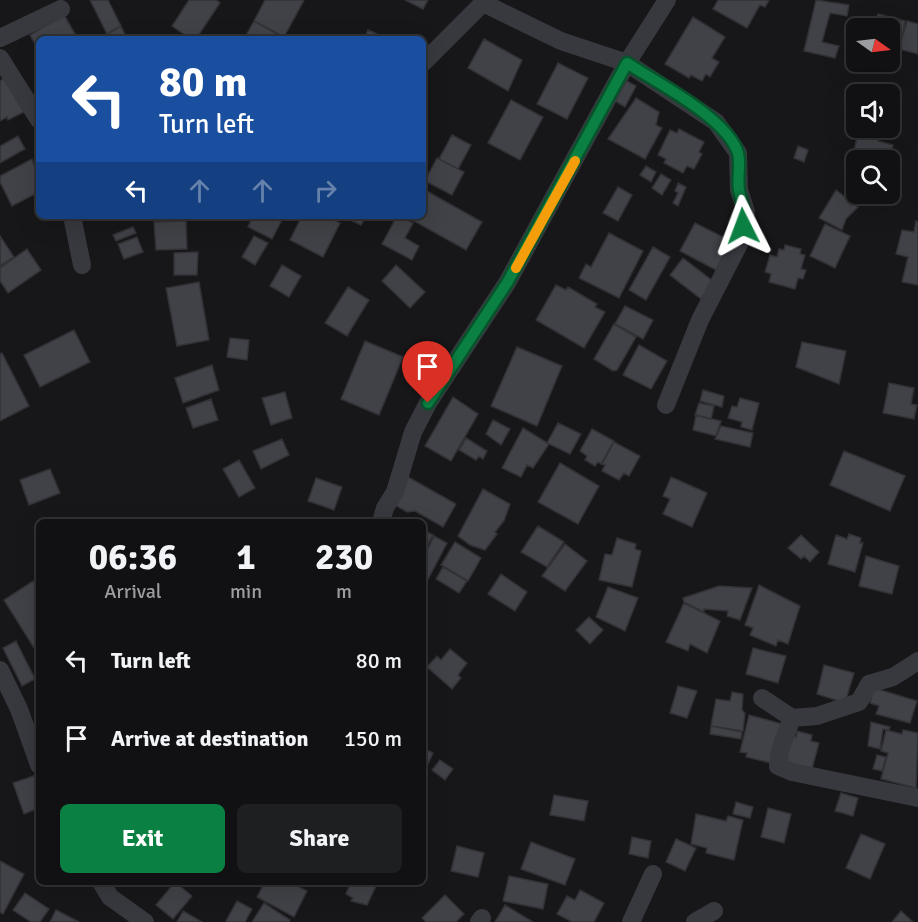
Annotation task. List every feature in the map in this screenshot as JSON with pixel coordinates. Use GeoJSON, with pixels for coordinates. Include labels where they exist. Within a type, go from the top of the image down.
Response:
{"type":"FeatureCollection","features":[{"type":"Feature","properties":{"kind":"street"},"geometry":{"type":"LineString","coordinates":[[382,519],[394,492],[413,432],[428,403],[507,283],[627,63],[668,0]]}},
{"type":"Feature","properties":{"kind":"street"},"geometry":{"type":"LineString","coordinates":[[426,60],[480,2],[577,48],[627,63],[716,122],[738,153],[739,190],[746,211],[740,242],[700,320],[666,405]]}},
{"type":"Feature","properties":{"kind":"street"},"geometry":{"type":"LineString","coordinates":[[0,38],[61,9]]}},
{"type":"Feature","properties":{"kind":"street"},"geometry":{"type":"LineString","coordinates":[[0,58],[36,115]]}},
{"type":"Feature","properties":{"kind":"street"},"geometry":{"type":"LineString","coordinates":[[73,219],[82,265]]}},
{"type":"Feature","properties":{"kind":"street"},"geometry":{"type":"LineString","coordinates":[[762,698],[792,718],[817,716],[859,702],[869,684],[893,676],[918,661]]}},
{"type":"Feature","properties":{"kind":"street"},"geometry":{"type":"LineString","coordinates":[[0,670],[19,709],[36,757]]}},
{"type":"Feature","properties":{"kind":"street"},"geometry":{"type":"LineString","coordinates":[[792,718],[780,750],[778,766],[792,772],[918,798]]}},
{"type":"Feature","properties":{"kind":"street"},"geometry":{"type":"LineString","coordinates":[[631,922],[653,873]]}},
{"type":"Feature","properties":{"kind":"street"},"geometry":{"type":"LineString","coordinates":[[103,885],[110,897],[145,922]]}},
{"type":"Feature","properties":{"kind":"street"},"geometry":{"type":"LineString","coordinates":[[695,922],[714,911]]}},
{"type":"Feature","properties":{"kind":"building"},"geometry":{"type":"Polygon","coordinates":[[[90,0],[108,0],[121,26],[107,34],[90,0]]]}},
{"type":"Feature","properties":{"kind":"building"},"geometry":{"type":"Polygon","coordinates":[[[189,0],[216,0],[220,3],[198,36],[187,36],[172,26],[189,0]]]}},
{"type":"Feature","properties":{"kind":"building"},"geometry":{"type":"Polygon","coordinates":[[[265,0],[304,0],[285,36],[254,21],[265,0]]]}},
{"type":"Feature","properties":{"kind":"building"},"geometry":{"type":"Polygon","coordinates":[[[405,0],[428,0],[423,9],[405,0]]]}},
{"type":"Feature","properties":{"kind":"building"},"geometry":{"type":"Polygon","coordinates":[[[718,0],[769,0],[765,7],[760,5],[747,28],[713,9],[718,0]]]}},
{"type":"Feature","properties":{"kind":"building"},"geometry":{"type":"Polygon","coordinates":[[[816,0],[849,5],[847,16],[830,13],[822,42],[839,46],[835,58],[804,51],[816,0]]]}},
{"type":"Feature","properties":{"kind":"building"},"geometry":{"type":"Polygon","coordinates":[[[878,14],[893,18],[877,18],[878,14]]]}},
{"type":"Feature","properties":{"kind":"building"},"geometry":{"type":"Polygon","coordinates":[[[64,15],[76,36],[36,36],[36,46],[30,35],[64,15]]]}},
{"type":"Feature","properties":{"kind":"building"},"geometry":{"type":"Polygon","coordinates":[[[693,17],[725,37],[712,58],[719,62],[710,77],[706,74],[702,81],[691,75],[689,78],[665,64],[693,17]]]}},
{"type":"Feature","properties":{"kind":"building"},"geometry":{"type":"Polygon","coordinates":[[[900,20],[905,21],[900,49],[900,20]]]}},
{"type":"Feature","properties":{"kind":"building"},"geometry":{"type":"Polygon","coordinates":[[[254,21],[281,36],[246,36],[254,21]]]}},
{"type":"Feature","properties":{"kind":"building"},"geometry":{"type":"Polygon","coordinates":[[[907,21],[918,24],[918,54],[900,49],[907,21]]]}},
{"type":"Feature","properties":{"kind":"building"},"geometry":{"type":"Polygon","coordinates":[[[121,26],[126,36],[103,36],[121,26]]]}},
{"type":"Feature","properties":{"kind":"building"},"geometry":{"type":"Polygon","coordinates":[[[368,30],[381,36],[365,36],[368,30]]]}},
{"type":"Feature","properties":{"kind":"building"},"geometry":{"type":"Polygon","coordinates":[[[484,39],[522,60],[508,91],[468,68],[484,39]]]}},
{"type":"Feature","properties":{"kind":"building"},"geometry":{"type":"Polygon","coordinates":[[[558,63],[588,78],[567,119],[537,104],[558,63]]]}},
{"type":"Feature","properties":{"kind":"building"},"geometry":{"type":"Polygon","coordinates":[[[4,78],[24,112],[8,120],[7,117],[0,121],[0,81],[4,78]]]}},
{"type":"Feature","properties":{"kind":"building"},"geometry":{"type":"Polygon","coordinates":[[[625,80],[636,86],[625,107],[615,101],[625,80]]]}},
{"type":"Feature","properties":{"kind":"building"},"geometry":{"type":"Polygon","coordinates":[[[636,98],[659,112],[656,125],[662,128],[645,159],[608,139],[636,98]]]}},
{"type":"Feature","properties":{"kind":"building"},"geometry":{"type":"Polygon","coordinates":[[[511,100],[543,117],[520,160],[488,143],[511,100]]]}},
{"type":"Feature","properties":{"kind":"building"},"geometry":{"type":"Polygon","coordinates":[[[679,129],[704,142],[699,152],[702,154],[694,169],[687,166],[683,173],[664,163],[666,159],[658,155],[670,130],[677,133],[679,129]]]}},
{"type":"Feature","properties":{"kind":"building"},"geometry":{"type":"Polygon","coordinates":[[[452,135],[471,145],[458,169],[439,159],[452,135]]]}},
{"type":"Feature","properties":{"kind":"building"},"geometry":{"type":"Polygon","coordinates":[[[18,136],[25,149],[0,163],[0,146],[18,136]]]}},
{"type":"Feature","properties":{"kind":"building"},"geometry":{"type":"Polygon","coordinates":[[[857,138],[879,138],[878,141],[893,145],[892,150],[854,150],[857,138]]]}},
{"type":"Feature","properties":{"kind":"building"},"geometry":{"type":"Polygon","coordinates":[[[798,146],[808,150],[804,162],[794,158],[798,146]]]}},
{"type":"Feature","properties":{"kind":"building"},"geometry":{"type":"Polygon","coordinates":[[[437,158],[464,172],[452,195],[426,182],[437,158]]]}},
{"type":"Feature","properties":{"kind":"building"},"geometry":{"type":"Polygon","coordinates":[[[32,159],[34,165],[36,164],[36,194],[12,206],[0,182],[0,176],[32,159]]]}},
{"type":"Feature","properties":{"kind":"building"},"geometry":{"type":"Polygon","coordinates":[[[646,166],[656,172],[651,182],[640,175],[646,166]]]}},
{"type":"Feature","properties":{"kind":"building"},"geometry":{"type":"Polygon","coordinates":[[[661,174],[671,180],[662,195],[652,188],[661,174]]]}},
{"type":"Feature","properties":{"kind":"building"},"geometry":{"type":"Polygon","coordinates":[[[678,183],[686,187],[678,206],[673,203],[678,193],[675,191],[678,183]]]}},
{"type":"Feature","properties":{"kind":"building"},"geometry":{"type":"Polygon","coordinates":[[[618,187],[632,195],[618,221],[603,213],[618,187]]]}},
{"type":"Feature","properties":{"kind":"building"},"geometry":{"type":"Polygon","coordinates":[[[836,190],[846,198],[846,204],[854,204],[858,207],[846,219],[842,230],[819,218],[836,190]]]}},
{"type":"Feature","properties":{"kind":"building"},"geometry":{"type":"Polygon","coordinates":[[[426,191],[482,222],[466,250],[410,219],[426,219],[426,191]]]}},
{"type":"Feature","properties":{"kind":"building"},"geometry":{"type":"Polygon","coordinates":[[[252,219],[282,219],[272,239],[248,227],[252,219]]]}},
{"type":"Feature","properties":{"kind":"building"},"geometry":{"type":"Polygon","coordinates":[[[300,219],[332,219],[340,223],[323,257],[290,240],[300,219]]]}},
{"type":"Feature","properties":{"kind":"building"},"geometry":{"type":"Polygon","coordinates":[[[348,219],[364,219],[361,225],[348,219]]]}},
{"type":"Feature","properties":{"kind":"building"},"geometry":{"type":"Polygon","coordinates":[[[395,219],[404,219],[413,223],[405,238],[419,246],[412,260],[382,244],[395,219]]]}},
{"type":"Feature","properties":{"kind":"building"},"geometry":{"type":"Polygon","coordinates":[[[186,221],[187,249],[156,250],[154,222],[186,221]]]}},
{"type":"Feature","properties":{"kind":"building"},"geometry":{"type":"Polygon","coordinates":[[[916,221],[918,222],[918,285],[902,282],[908,257],[896,254],[902,230],[914,232],[916,221]]]}},
{"type":"Feature","properties":{"kind":"building"},"geometry":{"type":"Polygon","coordinates":[[[695,223],[731,241],[716,270],[680,251],[695,223]]]}},
{"type":"Feature","properties":{"kind":"building"},"geometry":{"type":"Polygon","coordinates":[[[825,224],[850,236],[835,268],[810,256],[825,224]]]}},
{"type":"Feature","properties":{"kind":"building"},"geometry":{"type":"Polygon","coordinates":[[[133,227],[136,233],[116,241],[113,235],[133,227]]]}},
{"type":"Feature","properties":{"kind":"building"},"geometry":{"type":"Polygon","coordinates":[[[609,233],[643,251],[619,298],[579,278],[586,264],[591,267],[609,233]]]}},
{"type":"Feature","properties":{"kind":"building"},"geometry":{"type":"Polygon","coordinates":[[[0,236],[14,257],[0,266],[0,236]]]}},
{"type":"Feature","properties":{"kind":"building"},"geometry":{"type":"Polygon","coordinates":[[[254,236],[268,243],[255,265],[242,257],[254,236]]]}},
{"type":"Feature","properties":{"kind":"building"},"geometry":{"type":"Polygon","coordinates":[[[137,237],[143,252],[124,259],[118,244],[137,237]]]}},
{"type":"Feature","properties":{"kind":"building"},"geometry":{"type":"Polygon","coordinates":[[[785,245],[801,249],[800,254],[805,255],[801,269],[806,270],[803,279],[798,278],[795,289],[769,282],[771,274],[765,272],[770,255],[777,257],[779,249],[784,250],[785,245]]]}},
{"type":"Feature","properties":{"kind":"building"},"geometry":{"type":"Polygon","coordinates":[[[653,247],[670,257],[646,300],[629,290],[653,247]]]}},
{"type":"Feature","properties":{"kind":"building"},"geometry":{"type":"Polygon","coordinates":[[[27,249],[41,270],[8,293],[0,281],[0,268],[27,249]]]}},
{"type":"Feature","properties":{"kind":"building"},"geometry":{"type":"Polygon","coordinates":[[[198,252],[197,275],[174,275],[174,253],[198,252]]]}},
{"type":"Feature","properties":{"kind":"building"},"geometry":{"type":"Polygon","coordinates":[[[683,258],[714,282],[701,299],[670,275],[683,258]]]}},
{"type":"Feature","properties":{"kind":"building"},"geometry":{"type":"Polygon","coordinates":[[[282,265],[301,276],[289,297],[270,286],[282,265]]]}},
{"type":"Feature","properties":{"kind":"building"},"geometry":{"type":"Polygon","coordinates":[[[396,265],[425,292],[410,308],[382,281],[396,265]]]}},
{"type":"Feature","properties":{"kind":"building"},"geometry":{"type":"Polygon","coordinates":[[[199,282],[209,340],[177,346],[166,288],[199,282]]]}},
{"type":"Feature","properties":{"kind":"building"},"geometry":{"type":"Polygon","coordinates":[[[556,285],[566,290],[568,287],[597,304],[595,307],[605,312],[584,348],[536,320],[556,285]]]}},
{"type":"Feature","properties":{"kind":"building"},"geometry":{"type":"Polygon","coordinates":[[[348,287],[369,300],[347,336],[325,323],[348,287]]]}},
{"type":"Feature","properties":{"kind":"building"},"geometry":{"type":"Polygon","coordinates":[[[625,306],[653,320],[643,339],[615,324],[625,306]]]}},
{"type":"Feature","properties":{"kind":"building"},"geometry":{"type":"Polygon","coordinates":[[[614,324],[636,337],[617,370],[613,371],[594,359],[614,324]]]}},
{"type":"Feature","properties":{"kind":"building"},"geometry":{"type":"Polygon","coordinates":[[[74,330],[90,362],[40,387],[24,355],[74,330]]]}},
{"type":"Feature","properties":{"kind":"building"},"geometry":{"type":"Polygon","coordinates":[[[230,338],[249,340],[247,360],[227,357],[230,338]]]}},
{"type":"Feature","properties":{"kind":"building"},"geometry":{"type":"Polygon","coordinates":[[[365,341],[403,357],[379,415],[341,399],[365,341]]]}},
{"type":"Feature","properties":{"kind":"building"},"geometry":{"type":"Polygon","coordinates":[[[802,342],[846,351],[839,384],[796,367],[802,342]]]}},
{"type":"Feature","properties":{"kind":"building"},"geometry":{"type":"Polygon","coordinates":[[[639,345],[667,361],[651,389],[623,375],[639,345]]]}},
{"type":"Feature","properties":{"kind":"building"},"geometry":{"type":"Polygon","coordinates":[[[517,347],[562,366],[537,426],[491,406],[517,347]]]}},
{"type":"Feature","properties":{"kind":"building"},"geometry":{"type":"Polygon","coordinates":[[[2,353],[29,406],[0,421],[0,354],[2,353]]]}},
{"type":"Feature","properties":{"kind":"building"},"geometry":{"type":"Polygon","coordinates":[[[212,365],[219,390],[183,403],[175,378],[212,365]]]}},
{"type":"Feature","properties":{"kind":"building"},"geometry":{"type":"Polygon","coordinates":[[[889,383],[914,388],[911,404],[917,405],[914,419],[883,413],[889,383]]]}},
{"type":"Feature","properties":{"kind":"building"},"geometry":{"type":"Polygon","coordinates":[[[703,390],[724,396],[722,407],[700,401],[703,390]]]}},
{"type":"Feature","properties":{"kind":"building"},"geometry":{"type":"Polygon","coordinates":[[[285,392],[292,418],[271,425],[262,398],[285,392]]]}},
{"type":"Feature","properties":{"kind":"building"},"geometry":{"type":"Polygon","coordinates":[[[453,397],[478,414],[451,461],[425,446],[453,397]]]}},
{"type":"Feature","properties":{"kind":"building"},"geometry":{"type":"Polygon","coordinates":[[[740,398],[759,403],[752,430],[741,427],[742,422],[728,418],[732,406],[737,407],[740,398]]]}},
{"type":"Feature","properties":{"kind":"building"},"geometry":{"type":"Polygon","coordinates":[[[211,399],[218,420],[193,428],[186,408],[211,399]]]}},
{"type":"Feature","properties":{"kind":"building"},"geometry":{"type":"Polygon","coordinates":[[[699,403],[714,406],[711,419],[695,415],[699,403]]]}},
{"type":"Feature","properties":{"kind":"building"},"geometry":{"type":"Polygon","coordinates":[[[696,415],[721,421],[716,436],[693,430],[696,415]]]}},
{"type":"Feature","properties":{"kind":"building"},"geometry":{"type":"Polygon","coordinates":[[[493,420],[510,429],[501,445],[486,434],[493,420]]]}},
{"type":"Feature","properties":{"kind":"building"},"geometry":{"type":"Polygon","coordinates":[[[558,423],[581,434],[570,454],[547,443],[558,423]]]}},
{"type":"Feature","properties":{"kind":"building"},"geometry":{"type":"Polygon","coordinates":[[[721,426],[753,433],[750,447],[715,439],[721,426]]]}},
{"type":"Feature","properties":{"kind":"building"},"geometry":{"type":"Polygon","coordinates":[[[523,428],[549,444],[533,468],[527,465],[521,477],[502,468],[523,428]]]}},
{"type":"Feature","properties":{"kind":"building"},"geometry":{"type":"Polygon","coordinates":[[[592,429],[614,441],[601,464],[598,462],[595,466],[585,460],[587,456],[580,451],[592,429]]]}},
{"type":"Feature","properties":{"kind":"building"},"geometry":{"type":"Polygon","coordinates":[[[466,438],[487,451],[483,459],[479,456],[476,460],[459,450],[466,438]]]}},
{"type":"Feature","properties":{"kind":"building"},"geometry":{"type":"Polygon","coordinates":[[[282,439],[289,455],[261,469],[253,451],[282,439]]]}},
{"type":"Feature","properties":{"kind":"building"},"geometry":{"type":"Polygon","coordinates":[[[614,442],[640,456],[629,476],[624,473],[619,480],[602,471],[605,465],[602,464],[614,442]]]}},
{"type":"Feature","properties":{"kind":"building"},"geometry":{"type":"Polygon","coordinates":[[[844,451],[905,476],[890,511],[830,485],[844,451]]]}},
{"type":"Feature","properties":{"kind":"building"},"geometry":{"type":"Polygon","coordinates":[[[239,460],[255,488],[239,497],[223,469],[239,460]]]}},
{"type":"Feature","properties":{"kind":"building"},"geometry":{"type":"Polygon","coordinates":[[[560,463],[599,486],[578,524],[538,502],[560,463]]]}},
{"type":"Feature","properties":{"kind":"building"},"geometry":{"type":"Polygon","coordinates":[[[50,469],[60,493],[29,505],[20,480],[50,469]]]}},
{"type":"Feature","properties":{"kind":"building"},"geometry":{"type":"Polygon","coordinates":[[[408,477],[456,504],[443,527],[415,511],[407,512],[393,504],[408,477]]]}},
{"type":"Feature","properties":{"kind":"building"},"geometry":{"type":"Polygon","coordinates":[[[671,477],[707,493],[692,527],[663,514],[670,499],[663,496],[671,477]]]}},
{"type":"Feature","properties":{"kind":"building"},"geometry":{"type":"Polygon","coordinates":[[[316,478],[342,487],[334,510],[308,501],[316,478]]]}},
{"type":"Feature","properties":{"kind":"building"},"geometry":{"type":"Polygon","coordinates":[[[483,489],[510,504],[504,521],[495,532],[497,534],[485,550],[470,545],[458,536],[483,489]]]}},
{"type":"Feature","properties":{"kind":"building"},"geometry":{"type":"Polygon","coordinates":[[[538,526],[564,542],[547,567],[521,552],[538,526]]]}},
{"type":"Feature","properties":{"kind":"building"},"geometry":{"type":"Polygon","coordinates":[[[426,532],[433,535],[426,547],[426,532]]]}},
{"type":"Feature","properties":{"kind":"building"},"geometry":{"type":"Polygon","coordinates":[[[849,534],[861,538],[860,543],[863,543],[855,572],[828,564],[836,535],[847,539],[849,534]]]}},
{"type":"Feature","properties":{"kind":"building"},"geometry":{"type":"Polygon","coordinates":[[[801,535],[819,552],[810,562],[804,556],[801,559],[788,548],[801,535]]]}},
{"type":"Feature","properties":{"kind":"building"},"geometry":{"type":"Polygon","coordinates":[[[434,536],[447,543],[426,583],[426,552],[434,536]]]}},
{"type":"Feature","properties":{"kind":"building"},"geometry":{"type":"Polygon","coordinates":[[[617,538],[636,544],[635,549],[641,551],[632,587],[599,580],[605,554],[612,555],[617,538]]]}},
{"type":"Feature","properties":{"kind":"building"},"geometry":{"type":"Polygon","coordinates":[[[455,542],[481,558],[468,581],[441,565],[455,542]]]}},
{"type":"Feature","properties":{"kind":"building"},"geometry":{"type":"Polygon","coordinates":[[[565,544],[587,561],[565,591],[542,576],[565,544]]]}},
{"type":"Feature","properties":{"kind":"building"},"geometry":{"type":"Polygon","coordinates":[[[866,556],[899,566],[892,594],[859,586],[866,556]]]}},
{"type":"Feature","properties":{"kind":"building"},"geometry":{"type":"Polygon","coordinates":[[[443,567],[467,581],[459,593],[436,579],[443,567]]]}},
{"type":"Feature","properties":{"kind":"building"},"geometry":{"type":"Polygon","coordinates":[[[501,574],[527,592],[515,611],[488,594],[501,574]]]}},
{"type":"Feature","properties":{"kind":"building"},"geometry":{"type":"Polygon","coordinates":[[[33,581],[36,586],[36,651],[4,600],[33,581]]]}},
{"type":"Feature","properties":{"kind":"building"},"geometry":{"type":"Polygon","coordinates":[[[759,585],[800,606],[788,644],[778,640],[776,646],[750,635],[753,628],[745,625],[759,585]]]}},
{"type":"Feature","properties":{"kind":"building"},"geometry":{"type":"Polygon","coordinates":[[[719,586],[752,588],[740,620],[727,616],[728,611],[704,609],[704,612],[684,602],[683,598],[719,586]]]}},
{"type":"Feature","properties":{"kind":"building"},"geometry":{"type":"Polygon","coordinates":[[[608,587],[638,598],[625,631],[596,617],[608,587]]]}},
{"type":"Feature","properties":{"kind":"building"},"geometry":{"type":"Polygon","coordinates":[[[684,603],[720,621],[707,653],[690,644],[688,651],[666,642],[684,603]]]}},
{"type":"Feature","properties":{"kind":"building"},"geometry":{"type":"Polygon","coordinates":[[[589,617],[603,630],[590,644],[576,630],[589,617]]]}},
{"type":"Feature","properties":{"kind":"building"},"geometry":{"type":"Polygon","coordinates":[[[16,641],[35,679],[22,686],[3,648],[16,641]]]}},
{"type":"Feature","properties":{"kind":"building"},"geometry":{"type":"Polygon","coordinates":[[[753,648],[786,656],[778,683],[746,674],[753,648]]]}},
{"type":"Feature","properties":{"kind":"building"},"geometry":{"type":"Polygon","coordinates":[[[450,649],[467,663],[458,675],[461,678],[452,689],[427,667],[437,656],[441,660],[450,649]]]}},
{"type":"Feature","properties":{"kind":"building"},"geometry":{"type":"Polygon","coordinates":[[[824,665],[854,673],[845,703],[817,694],[824,665]]]}},
{"type":"Feature","properties":{"kind":"building"},"geometry":{"type":"Polygon","coordinates":[[[678,686],[697,691],[687,718],[670,713],[678,686]]]}},
{"type":"Feature","properties":{"kind":"building"},"geometry":{"type":"Polygon","coordinates":[[[874,688],[917,701],[910,723],[876,714],[879,706],[870,703],[874,688]]]}},
{"type":"Feature","properties":{"kind":"building"},"geometry":{"type":"Polygon","coordinates":[[[732,692],[743,694],[742,710],[745,713],[743,731],[711,726],[716,699],[730,701],[732,692]]]}},
{"type":"Feature","properties":{"kind":"building"},"geometry":{"type":"Polygon","coordinates":[[[749,715],[786,725],[775,764],[746,757],[747,753],[740,752],[749,715]]]}},
{"type":"Feature","properties":{"kind":"building"},"geometry":{"type":"Polygon","coordinates":[[[871,722],[890,727],[889,730],[883,729],[880,749],[868,746],[871,722]]]}},
{"type":"Feature","properties":{"kind":"building"},"geometry":{"type":"Polygon","coordinates":[[[711,726],[742,732],[741,739],[710,734],[711,726]]]}},
{"type":"Feature","properties":{"kind":"building"},"geometry":{"type":"Polygon","coordinates":[[[886,730],[902,734],[903,730],[918,733],[916,788],[881,779],[888,753],[881,751],[886,730]]]}},
{"type":"Feature","properties":{"kind":"building"},"geometry":{"type":"Polygon","coordinates":[[[797,731],[812,735],[811,741],[819,743],[812,769],[784,762],[790,735],[796,737],[797,731]]]}},
{"type":"Feature","properties":{"kind":"building"},"geometry":{"type":"Polygon","coordinates":[[[426,750],[433,753],[426,766],[426,750]]]}},
{"type":"Feature","properties":{"kind":"building"},"geometry":{"type":"Polygon","coordinates":[[[877,755],[886,757],[882,771],[873,769],[877,755]]]}},
{"type":"Feature","properties":{"kind":"building"},"geometry":{"type":"Polygon","coordinates":[[[440,760],[453,769],[445,780],[432,770],[440,760]]]}},
{"type":"Feature","properties":{"kind":"building"},"geometry":{"type":"Polygon","coordinates":[[[36,775],[36,809],[24,814],[13,783],[36,775]]]}},
{"type":"Feature","properties":{"kind":"building"},"geometry":{"type":"Polygon","coordinates":[[[841,793],[858,798],[853,816],[835,811],[841,793]]]}},
{"type":"Feature","properties":{"kind":"building"},"geometry":{"type":"Polygon","coordinates":[[[554,795],[588,801],[584,821],[550,815],[554,795]]]}},
{"type":"Feature","properties":{"kind":"building"},"geometry":{"type":"Polygon","coordinates":[[[736,802],[753,807],[750,818],[733,814],[736,802]]]}},
{"type":"Feature","properties":{"kind":"building"},"geometry":{"type":"Polygon","coordinates":[[[768,808],[791,814],[784,843],[761,837],[768,808]]]}},
{"type":"Feature","properties":{"kind":"building"},"geometry":{"type":"Polygon","coordinates":[[[696,814],[726,821],[728,816],[743,820],[734,860],[706,853],[707,848],[691,844],[696,814]]]}},
{"type":"Feature","properties":{"kind":"building"},"geometry":{"type":"Polygon","coordinates":[[[861,834],[885,844],[870,879],[846,868],[861,834]]]}},
{"type":"Feature","properties":{"kind":"building"},"geometry":{"type":"Polygon","coordinates":[[[632,837],[651,841],[648,858],[629,854],[632,837]]]}},
{"type":"Feature","properties":{"kind":"building"},"geometry":{"type":"Polygon","coordinates":[[[676,839],[696,848],[685,871],[666,862],[676,839]]]}},
{"type":"Feature","properties":{"kind":"building"},"geometry":{"type":"Polygon","coordinates":[[[531,842],[575,859],[565,885],[521,869],[531,842]]]}},
{"type":"Feature","properties":{"kind":"building"},"geometry":{"type":"Polygon","coordinates":[[[457,846],[484,853],[478,877],[451,871],[457,846]]]}},
{"type":"Feature","properties":{"kind":"building"},"geometry":{"type":"Polygon","coordinates":[[[0,861],[24,874],[3,914],[0,912],[0,861]]]}},
{"type":"Feature","properties":{"kind":"building"},"geometry":{"type":"Polygon","coordinates":[[[509,876],[548,884],[543,909],[503,901],[509,876]]]}},
{"type":"Feature","properties":{"kind":"building"},"geometry":{"type":"Polygon","coordinates":[[[173,885],[179,885],[192,896],[173,919],[156,905],[173,885]]]}},
{"type":"Feature","properties":{"kind":"building"},"geometry":{"type":"Polygon","coordinates":[[[263,885],[295,885],[307,891],[294,917],[257,897],[263,885]]]}},
{"type":"Feature","properties":{"kind":"building"},"geometry":{"type":"Polygon","coordinates":[[[350,885],[377,885],[367,905],[351,901],[353,898],[346,894],[350,885]]]}},
{"type":"Feature","properties":{"kind":"building"},"geometry":{"type":"Polygon","coordinates":[[[580,890],[604,903],[594,922],[572,922],[557,914],[567,896],[575,900],[580,890]]]}},
{"type":"Feature","properties":{"kind":"building"},"geometry":{"type":"Polygon","coordinates":[[[25,893],[49,909],[40,922],[31,922],[13,910],[25,893]]]}},
{"type":"Feature","properties":{"kind":"building"},"geometry":{"type":"Polygon","coordinates":[[[445,895],[464,914],[456,922],[426,922],[422,918],[445,895]]]}},
{"type":"Feature","properties":{"kind":"building"},"geometry":{"type":"Polygon","coordinates":[[[237,901],[252,909],[245,922],[228,922],[226,921],[237,901]]]}},
{"type":"Feature","properties":{"kind":"building"},"geometry":{"type":"Polygon","coordinates":[[[264,903],[290,920],[289,922],[252,922],[264,903]]]}},
{"type":"Feature","properties":{"kind":"building"},"geometry":{"type":"Polygon","coordinates":[[[505,905],[533,922],[495,922],[505,905]]]}},
{"type":"Feature","properties":{"kind":"building"},"geometry":{"type":"Polygon","coordinates":[[[56,910],[79,922],[50,922],[56,910]]]}},
{"type":"Feature","properties":{"kind":"building"},"geometry":{"type":"Polygon","coordinates":[[[183,911],[202,922],[177,922],[183,911]]]}},
{"type":"Feature","properties":{"kind":"building"},"geometry":{"type":"Polygon","coordinates":[[[901,911],[913,922],[892,922],[901,911]]]}},
{"type":"Feature","properties":{"kind":"slow traffic"},"geometry":{"type":"LineString","coordinates":[[516,268],[575,161]]}},
{"type":"Feature","properties":{"kind":"route"},"geometry":{"type":"LineString","coordinates":[[428,403],[454,368],[507,283],[627,63],[716,122],[729,139],[738,153],[739,190],[746,211],[743,226]]}}]}
